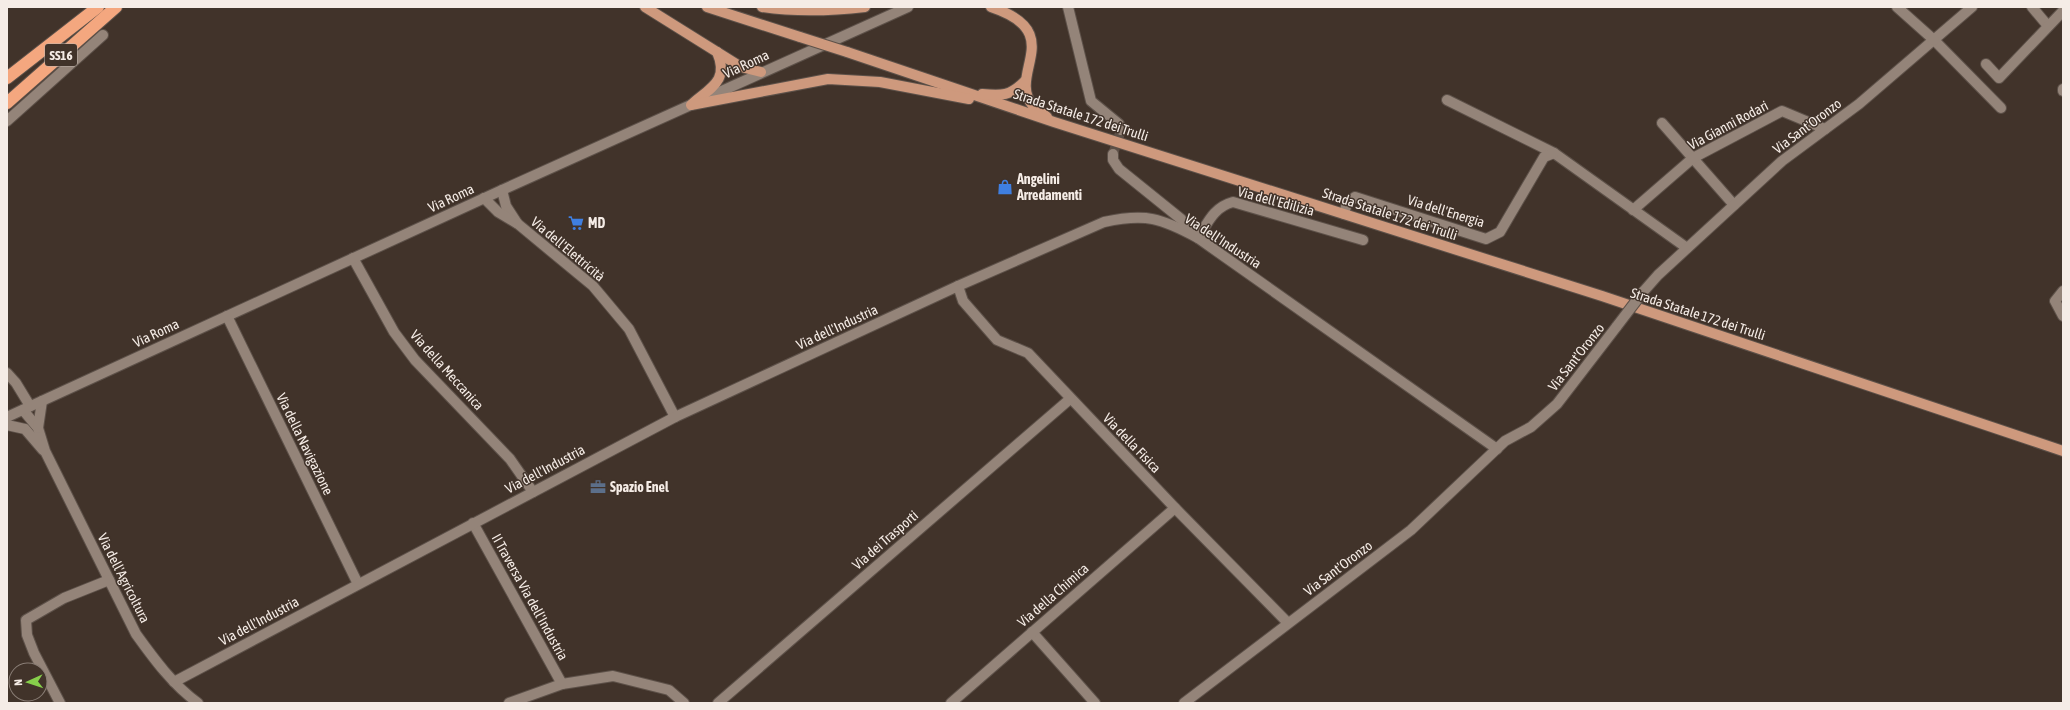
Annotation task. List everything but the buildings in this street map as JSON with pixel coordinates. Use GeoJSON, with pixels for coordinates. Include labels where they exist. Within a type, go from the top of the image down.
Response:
{"type":"FeatureCollection","features":[{"type":"Feature","properties":{"kind":"highway"},"geometry":{"type":"LineString","coordinates":[[7,78],[98,7]]}},
{"type":"Feature","properties":{"kind":"highway","name":"SS16"},"geometry":{"type":"LineString","coordinates":[[7,92],[104,7]]}},
{"type":"Feature","properties":{"kind":"highway","name":"SS16"},"geometry":{"type":"LineString","coordinates":[[7,103],[116,7]]}},
{"type":"Feature","properties":{"kind":"main road"},"geometry":{"type":"LineString","coordinates":[[645,7],[741,67],[761,72]]}},
{"type":"Feature","properties":{"kind":"main road","name":"Strada Statale 172 dei Trulli"},"geometry":{"type":"LineString","coordinates":[[707,7],[847,52],[1016,110],[1602,296],[2063,451]]}},
{"type":"Feature","properties":{"kind":"main road"},"geometry":{"type":"LineString","coordinates":[[762,7],[785,10],[825,11],[865,7]]}},
{"type":"Feature","properties":{"kind":"main road"},"geometry":{"type":"LineString","coordinates":[[991,7],[1009,13],[1018,19],[1028,31],[1032,46],[1031,62],[1025,81],[1026,93],[1032,106],[1054,122]]}},
{"type":"Feature","properties":{"kind":"main road"},"geometry":{"type":"LineString","coordinates":[[691,105],[717,84],[722,74],[722,63],[717,52]]}},
{"type":"Feature","properties":{"kind":"main road"},"geometry":{"type":"LineString","coordinates":[[691,105],[828,79],[880,82],[1016,110]]}},
{"type":"Feature","properties":{"kind":"main road"},"geometry":{"type":"LineString","coordinates":[[963,92],[1001,96],[1016,90],[1025,81]]}},
{"type":"Feature","properties":{"kind":"street","name":"Via Roma"},"geometry":{"type":"LineString","coordinates":[[7,417],[484,198],[908,7]]}},
{"type":"Feature","properties":{"kind":"street"},"geometry":{"type":"LineString","coordinates":[[1068,7],[1091,101],[1119,124],[1121,130]]}},
{"type":"Feature","properties":{"kind":"street"},"geometry":{"type":"LineString","coordinates":[[1897,7],[1934,40],[2001,108]]}},
{"type":"Feature","properties":{"kind":"street","name":"Via Sant'Oronzo"},"geometry":{"type":"LineString","coordinates":[[1184,703],[1411,530],[1505,441],[1531,427],[1557,404],[1643,292],[1658,275],[1782,161],[1859,104],[1972,7]]}},
{"type":"Feature","properties":{"kind":"street"},"geometry":{"type":"LineString","coordinates":[[2032,7],[2048,26]]}},
{"type":"Feature","properties":{"kind":"street"},"geometry":{"type":"LineString","coordinates":[[1986,64],[1999,78],[2063,11]]}},
{"type":"Feature","properties":{"kind":"street"},"geometry":{"type":"LineString","coordinates":[[7,120],[103,35]]}},
{"type":"Feature","properties":{"kind":"street"},"geometry":{"type":"LineString","coordinates":[[1447,100],[1554,153],[1687,248]]}},
{"type":"Feature","properties":{"kind":"street","name":"Via Gianni Rodari"},"geometry":{"type":"LineString","coordinates":[[1633,210],[1693,158],[1782,111],[1825,129]]}},
{"type":"Feature","properties":{"kind":"street"},"geometry":{"type":"LineString","coordinates":[[1662,123],[1734,205]]}},
{"type":"Feature","properties":{"kind":"street","name":"Via dell'Energia"},"geometry":{"type":"LineString","coordinates":[[1344,214],[1348,203],[1355,197],[1486,239],[1500,232],[1544,157],[1554,153]]}},
{"type":"Feature","properties":{"kind":"street"},"geometry":{"type":"LineString","coordinates":[[1113,154],[1112,160],[1119,169],[1181,219],[1198,238]]}},
{"type":"Feature","properties":{"kind":"street","name":"Via dell'Elettricità"},"geometry":{"type":"LineString","coordinates":[[502,190],[506,206],[518,224]]}},
{"type":"Feature","properties":{"kind":"street","name":"Via dell'Elettricità"},"geometry":{"type":"LineString","coordinates":[[484,198],[498,212],[518,224],[593,286],[629,329],[675,417]]}},
{"type":"Feature","properties":{"kind":"street"},"geometry":{"type":"LineString","coordinates":[[1151,218],[1160,202]]}},
{"type":"Feature","properties":{"kind":"street","name":"Via dell'Edilizia"},"geometry":{"type":"LineString","coordinates":[[1198,238],[1215,210],[1223,204],[1233,202],[1363,240]]}},
{"type":"Feature","properties":{"kind":"street","name":"Via dell'Industria"},"geometry":{"type":"LineString","coordinates":[[174,682],[675,417],[958,286],[1104,222],[1126,218],[1151,218],[1172,224],[1198,238],[1497,449]]}},
{"type":"Feature","properties":{"kind":"street","name":"Via della Meccanica"},"geometry":{"type":"LineString","coordinates":[[353,258],[394,332],[415,360],[510,459],[533,492]]}},
{"type":"Feature","properties":{"kind":"street","name":"Via della Fisica"},"geometry":{"type":"LineString","coordinates":[[958,286],[963,301],[997,340],[1028,353],[1070,399],[1288,623]]}},
{"type":"Feature","properties":{"kind":"street"},"geometry":{"type":"LineString","coordinates":[[2063,291],[2055,301],[2063,316]]}},
{"type":"Feature","properties":{"kind":"street","name":"Via della Navigazione"},"geometry":{"type":"LineString","coordinates":[[227,316],[358,584]]}},
{"type":"Feature","properties":{"kind":"street"},"geometry":{"type":"LineString","coordinates":[[7,374],[16,383],[26,408],[22,421],[25,429]]}},
{"type":"Feature","properties":{"kind":"street","name":"Via dei Trasporti"},"geometry":{"type":"LineString","coordinates":[[718,703],[1070,399]]}},
{"type":"Feature","properties":{"kind":"street","name":"Via dell'Agricoltura"},"geometry":{"type":"LineString","coordinates":[[38,428],[42,401]]}},
{"type":"Feature","properties":{"kind":"street","name":"Via dell'Agricoltura"},"geometry":{"type":"LineString","coordinates":[[26,408],[38,428],[45,451],[136,634],[154,660],[174,682],[198,703]]}},
{"type":"Feature","properties":{"kind":"street"},"geometry":{"type":"LineString","coordinates":[[7,425],[25,429]]}},
{"type":"Feature","properties":{"kind":"street","name":"Via dell'Agricoltura"},"geometry":{"type":"LineString","coordinates":[[25,429],[45,451]]}},
{"type":"Feature","properties":{"kind":"street","name":"Via della Chimica"},"geometry":{"type":"LineString","coordinates":[[951,703],[1175,508]]}},
{"type":"Feature","properties":{"kind":"street","name":"II Traversa Via dell'Industria"},"geometry":{"type":"LineString","coordinates":[[473,523],[562,684]]}},
{"type":"Feature","properties":{"kind":"street"},"geometry":{"type":"LineString","coordinates":[[60,703],[31,647],[27,635],[26,620],[64,598],[109,580]]}},
{"type":"Feature","properties":{"kind":"street"},"geometry":{"type":"LineString","coordinates":[[1032,632],[1095,703]]}},
{"type":"Feature","properties":{"kind":"street"},"geometry":{"type":"LineString","coordinates":[[509,703],[562,684],[613,676],[669,690],[684,703]]}},
{"type":"Feature","properties":{"kind":"tunnel"},"geometry":{"type":"LineString","coordinates":[[1113,154],[1121,130]]}},
{"type":"Feature","properties":{"kind":"place","name":"Angelini Arredamenti"},"geometry":{"type":"Point","coordinates":[1005,187]}},
{"type":"Feature","properties":{"kind":"place","name":"MD"},"geometry":{"type":"Point","coordinates":[576,223]}},
{"type":"Feature","properties":{"kind":"place","name":"Spazio Enel"},"geometry":{"type":"Point","coordinates":[598,487]}}]}
